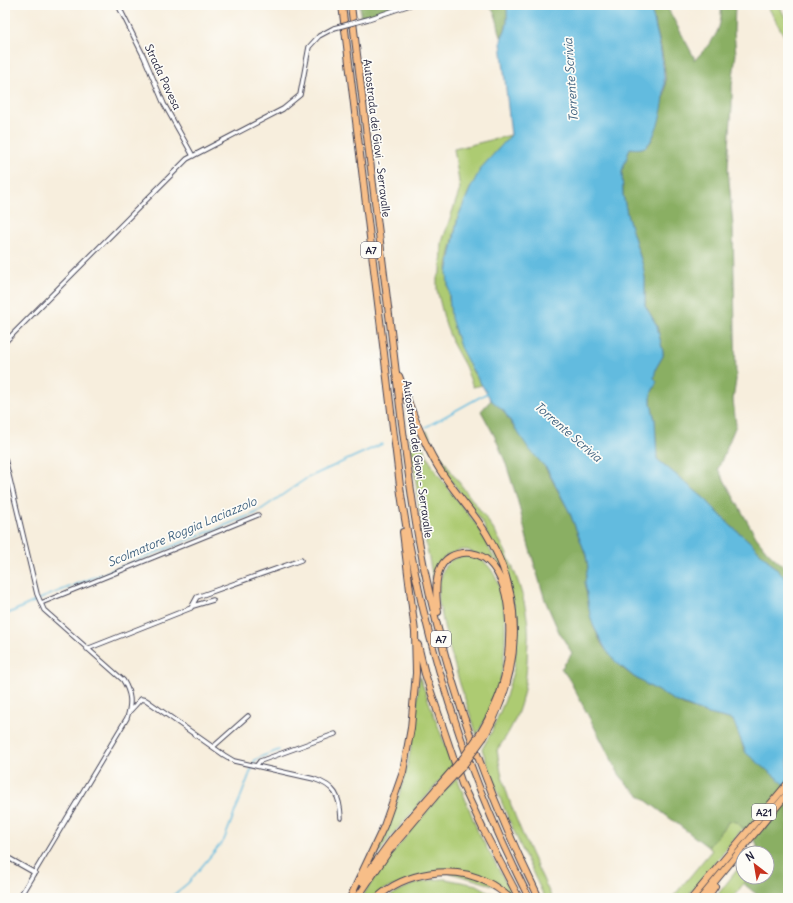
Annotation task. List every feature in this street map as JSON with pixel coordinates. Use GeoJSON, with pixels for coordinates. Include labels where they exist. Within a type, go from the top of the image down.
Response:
{"type":"FeatureCollection","features":[{"type":"Feature","properties":{"kind":"highway","name":"Autostrada dei Giovi - Serravalle"},"geometry":{"type":"LineString","coordinates":[[342,5],[401,494],[418,587],[434,656],[451,712],[472,772],[485,805],[529,898]]}},
{"type":"Feature","properties":{"kind":"highway","name":"Autostrada dei Giovi - Serravalle"},"geometry":{"type":"LineString","coordinates":[[351,5],[407,466],[416,523],[428,583],[461,710],[500,814],[539,898]]}},
{"type":"Feature","properties":{"kind":"highway"},"geometry":{"type":"LineString","coordinates":[[357,898],[389,851],[482,736],[500,706],[510,672],[514,641],[512,602],[496,550],[479,522],[447,482],[426,446],[420,434],[395,365]]}},
{"type":"Feature","properties":{"kind":"highway"},"geometry":{"type":"LineString","coordinates":[[350,898],[384,826],[403,772],[411,728],[416,674],[415,632],[403,531],[401,494]]}},
{"type":"Feature","properties":{"kind":"highway"},"geometry":{"type":"LineString","coordinates":[[445,653],[436,596],[437,576],[439,570],[448,559],[454,555],[466,553],[478,555],[489,562],[500,580],[505,593],[508,608],[509,639],[508,656],[501,690],[482,736]]}},
{"type":"Feature","properties":{"kind":"highway"},"geometry":{"type":"LineString","coordinates":[[415,632],[425,674],[462,784],[483,829],[519,898]]}},
{"type":"Feature","properties":{"kind":"highway","name":"A21"},"geometry":{"type":"LineString","coordinates":[[742,844],[788,783]]}},
{"type":"Feature","properties":{"kind":"highway"},"geometry":{"type":"LineString","coordinates":[[350,898],[393,838],[437,791]]}},
{"type":"Feature","properties":{"kind":"highway","name":"A21"},"geometry":{"type":"LineString","coordinates":[[692,898],[788,793]]}},
{"type":"Feature","properties":{"kind":"highway"},"geometry":{"type":"LineString","coordinates":[[707,898],[735,857]]}},
{"type":"Feature","properties":{"kind":"highway","name":"A21"},"geometry":{"type":"LineString","coordinates":[[701,898],[735,857]]}},
{"type":"Feature","properties":{"kind":"highway"},"geometry":{"type":"LineString","coordinates":[[378,898],[399,883],[420,875],[444,872],[468,875],[487,882],[510,898]]}},
{"type":"Feature","properties":{"kind":"street","name":"Strada Pavesa"},"geometry":{"type":"LineString","coordinates":[[118,5],[144,57],[164,104],[193,156]]}},
{"type":"Feature","properties":{"kind":"street"},"geometry":{"type":"LineString","coordinates":[[5,342],[187,159],[283,109],[300,95],[310,47],[319,36],[334,28],[410,5]]}},
{"type":"Feature","properties":{"kind":"street"},"geometry":{"type":"LineString","coordinates":[[5,459],[40,600],[48,615],[119,677],[126,686],[131,700],[127,718],[19,898]]}},
{"type":"Feature","properties":{"kind":"street"},"geometry":{"type":"LineString","coordinates":[[40,600],[258,515]]}},
{"type":"Feature","properties":{"kind":"street"},"geometry":{"type":"LineString","coordinates":[[193,606],[197,597],[301,560]]}},
{"type":"Feature","properties":{"kind":"street"},"geometry":{"type":"LineString","coordinates":[[87,649],[193,606],[213,600]]}},
{"type":"Feature","properties":{"kind":"street"},"geometry":{"type":"LineString","coordinates":[[129,713],[141,699],[146,700],[234,760],[323,782],[333,790],[338,798],[341,818]]}},
{"type":"Feature","properties":{"kind":"street"},"geometry":{"type":"LineString","coordinates":[[213,747],[248,716]]}},
{"type":"Feature","properties":{"kind":"street"},"geometry":{"type":"LineString","coordinates":[[257,765],[260,761],[335,734]]}},
{"type":"Feature","properties":{"kind":"street"},"geometry":{"type":"LineString","coordinates":[[5,856],[35,873]]}},
{"type":"Feature","properties":{"kind":"green space"},"geometry":{"type":"Polygon","coordinates":[[[360,5],[402,5],[361,18],[360,5]]]}},
{"type":"Feature","properties":{"kind":"green space"},"geometry":{"type":"Polygon","coordinates":[[[486,5],[507,5],[507,22],[501,37],[495,14],[490,7],[486,5]]]}},
{"type":"Feature","properties":{"kind":"green space"},"geometry":{"type":"Polygon","coordinates":[[[650,5],[666,5],[694,57],[694,61],[711,42],[718,30],[721,5],[735,5],[734,31],[736,54],[732,85],[728,169],[733,226],[736,380],[733,400],[736,425],[718,469],[756,537],[767,551],[788,571],[788,581],[705,499],[657,459],[655,420],[651,404],[651,394],[654,388],[654,373],[663,356],[663,352],[657,326],[645,305],[645,278],[643,266],[628,218],[623,195],[622,171],[630,148],[642,148],[652,140],[665,93],[665,71],[659,38],[650,5]]]}},
{"type":"Feature","properties":{"kind":"green space"},"geometry":{"type":"Polygon","coordinates":[[[767,5],[779,5],[788,23],[788,43],[767,5]]]}},
{"type":"Feature","properties":{"kind":"green space"},"geometry":{"type":"Polygon","coordinates":[[[511,135],[485,164],[470,189],[458,217],[447,266],[449,300],[455,333],[473,372],[482,385],[473,387],[446,326],[437,290],[437,278],[441,272],[442,242],[460,189],[454,149],[511,135]]]}},
{"type":"Feature","properties":{"kind":"green space"},"geometry":{"type":"Polygon","coordinates":[[[491,400],[503,410],[513,426],[545,467],[569,511],[586,555],[588,567],[586,589],[590,615],[602,645],[621,667],[651,687],[683,705],[705,713],[733,720],[737,727],[744,750],[788,787],[788,898],[761,898],[745,885],[775,885],[775,845],[757,845],[737,822],[729,821],[708,847],[639,795],[619,774],[569,679],[561,668],[564,666],[563,665],[572,653],[559,632],[545,600],[528,543],[517,498],[505,461],[495,437],[481,411],[491,400]]]}},
{"type":"Feature","properties":{"kind":"green space"},"geometry":{"type":"Polygon","coordinates":[[[427,431],[452,472],[495,532],[512,565],[524,602],[528,630],[526,675],[522,698],[515,719],[497,750],[505,788],[519,826],[552,898],[545,898],[527,861],[503,806],[482,749],[491,733],[505,700],[514,668],[517,637],[514,605],[483,523],[441,467],[424,432],[427,431]]]}},
{"type":"Feature","properties":{"kind":"green space"},"geometry":{"type":"Polygon","coordinates":[[[416,434],[433,467],[479,528],[501,576],[495,565],[468,550],[461,550],[446,556],[440,562],[433,579],[420,513],[410,437],[416,434]]]}},
{"type":"Feature","properties":{"kind":"green space"},"geometry":{"type":"Polygon","coordinates":[[[463,555],[476,557],[490,568],[498,582],[505,616],[504,653],[500,682],[493,703],[477,735],[447,639],[438,599],[439,583],[445,566],[451,560],[463,555]]]}},
{"type":"Feature","properties":{"kind":"green space"},"geometry":{"type":"Polygon","coordinates":[[[419,675],[453,766],[392,835],[371,863],[394,810],[408,763],[417,704],[419,675]]]}},
{"type":"Feature","properties":{"kind":"green space"},"geometry":{"type":"Polygon","coordinates":[[[457,777],[478,832],[514,897],[500,887],[443,871],[382,890],[373,898],[361,898],[406,836],[457,777]]]}},
{"type":"Feature","properties":{"kind":"green space"},"geometry":{"type":"Polygon","coordinates":[[[731,820],[744,827],[686,898],[672,898],[712,850],[708,847],[731,820]]]}},
{"type":"Feature","properties":{"kind":"green space"},"geometry":{"type":"Polygon","coordinates":[[[735,873],[735,885],[742,885],[733,898],[715,898],[735,873]]]}},
{"type":"Feature","properties":{"kind":"green space"},"geometry":{"type":"Polygon","coordinates":[[[445,879],[477,885],[500,898],[388,898],[415,884],[430,880],[445,879]]]}},
{"type":"Feature","properties":{"kind":"water","name":"Torrente Scrivia"},"geometry":{"type":"Polygon","coordinates":[[[507,5],[650,5],[661,53],[664,85],[663,101],[660,116],[651,141],[643,148],[630,148],[622,171],[623,195],[628,218],[643,266],[645,278],[645,305],[657,326],[663,352],[663,356],[656,368],[654,378],[657,381],[651,394],[651,404],[655,420],[657,459],[705,499],[788,581],[788,787],[746,753],[733,720],[705,713],[675,701],[634,677],[616,662],[606,650],[594,627],[590,615],[585,582],[588,567],[586,555],[569,511],[547,469],[529,449],[503,410],[491,400],[460,347],[451,318],[447,273],[458,217],[470,189],[481,168],[511,135],[501,43],[507,25],[507,5]]]}},
{"type":"Feature","properties":{"kind":"waterway","name":"Scolmatore Roggia Laciazzolo"},"geometry":{"type":"LineString","coordinates":[[426,427],[489,392]]}},
{"type":"Feature","properties":{"kind":"waterway","name":"Scolmatore Roggia Laciazzolo"},"geometry":{"type":"LineString","coordinates":[[5,615],[42,598],[256,513],[307,478],[382,444]]}},
{"type":"Feature","properties":{"kind":"waterway"},"geometry":{"type":"LineString","coordinates":[[170,898],[188,883],[224,840],[255,760],[279,750]]}}]}
